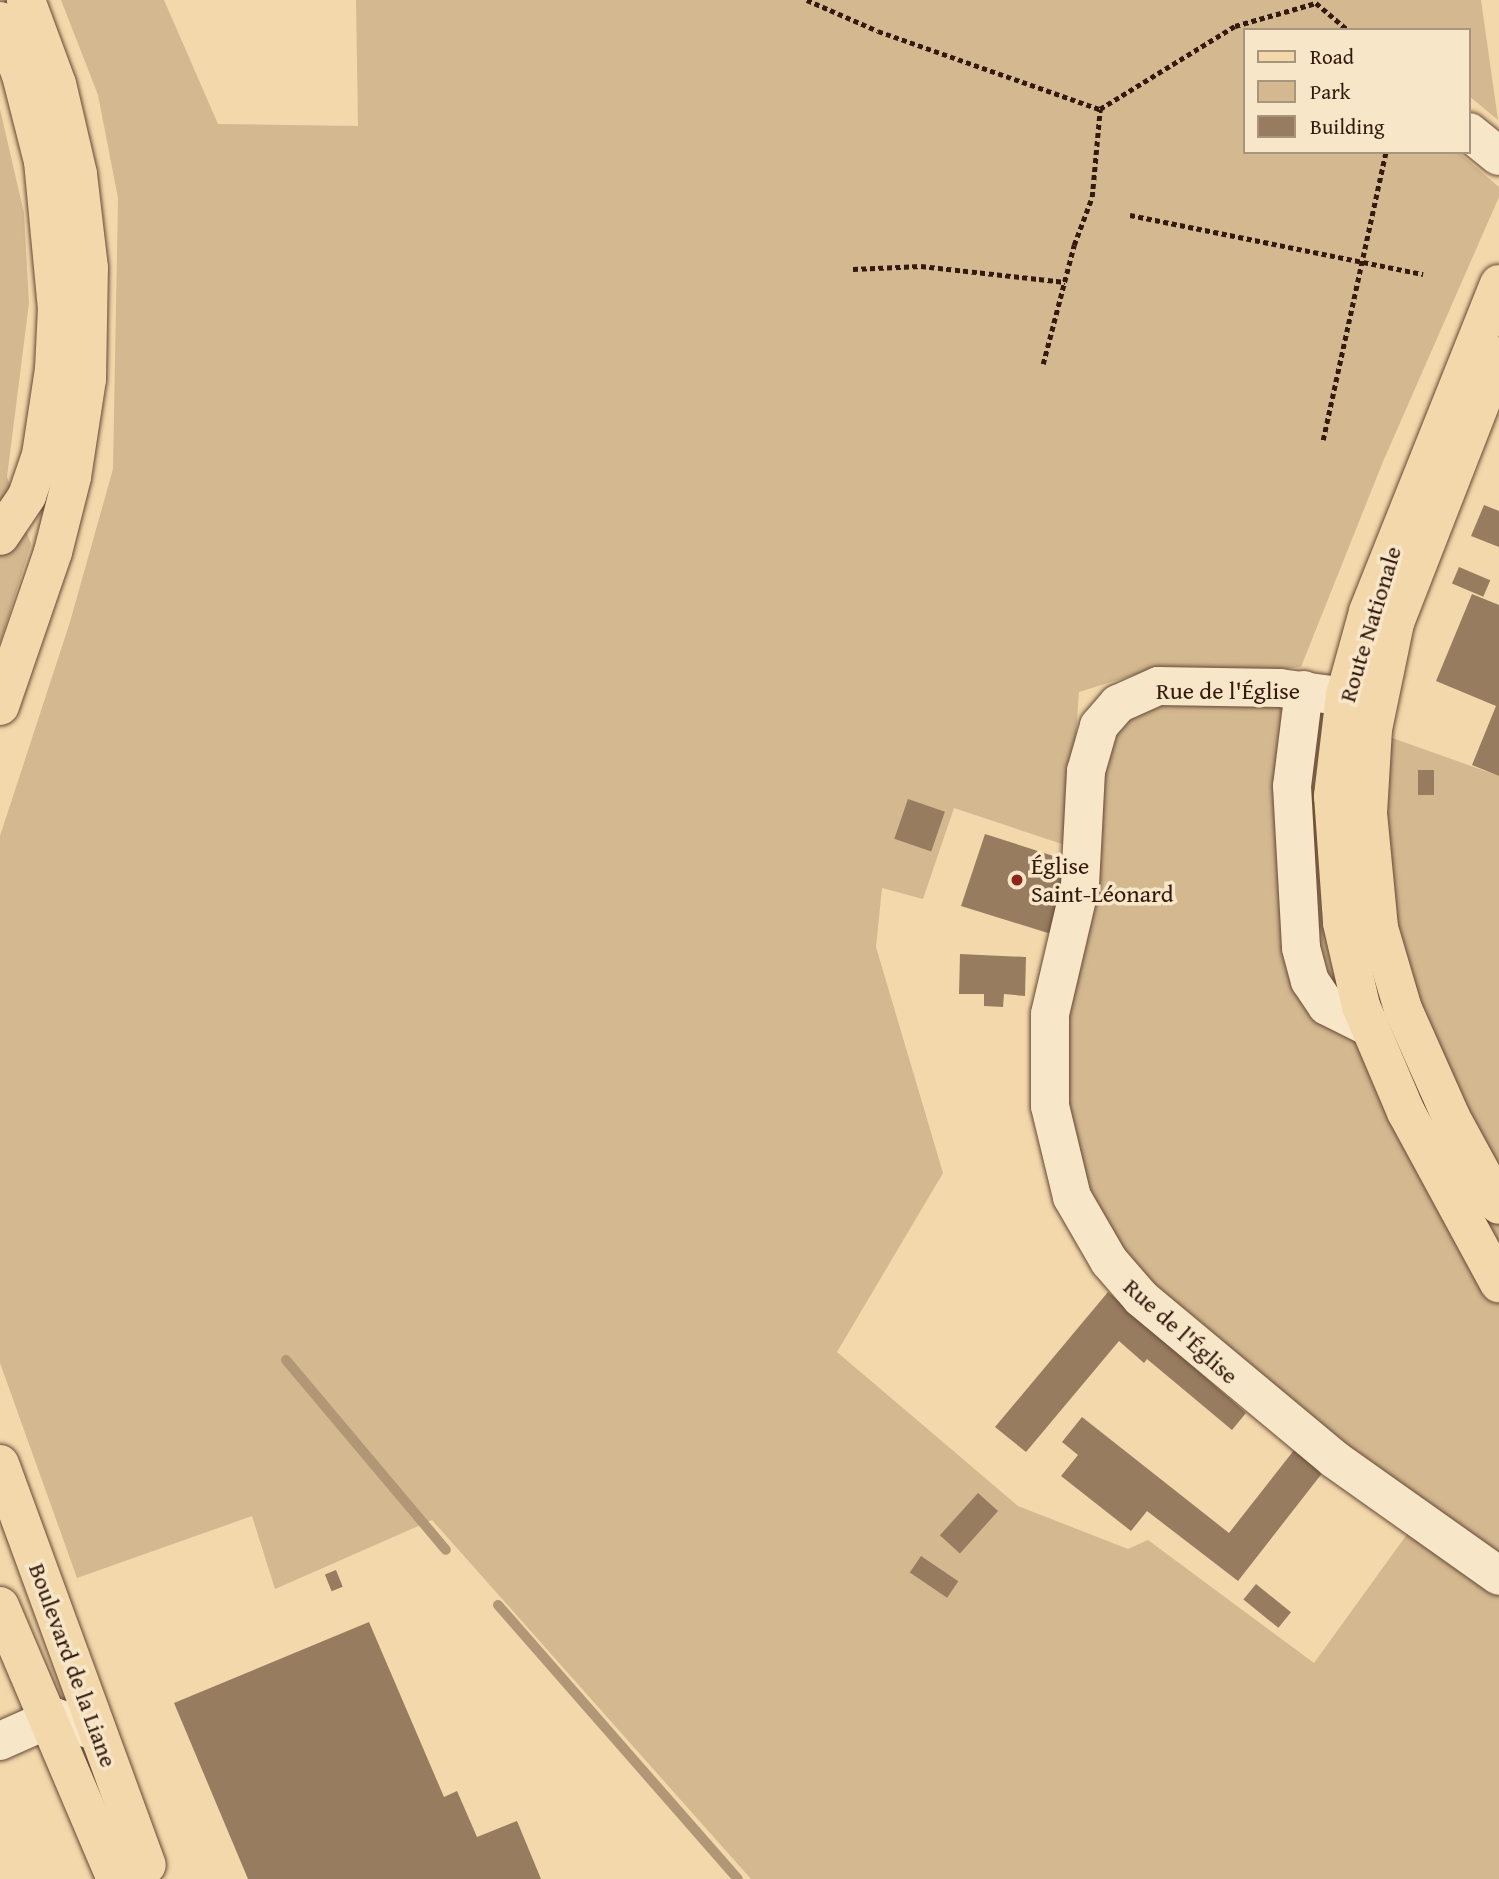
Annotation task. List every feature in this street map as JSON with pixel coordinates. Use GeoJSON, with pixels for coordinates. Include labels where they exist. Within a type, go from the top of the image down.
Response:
{"type":"FeatureCollection","features":[{"type":"Feature","properties":{"kind":"main road"},"geometry":{"type":"LineString","coordinates":[[0,706],[53,552],[72,477],[88,379],[90,294],[80,184],[58,84],[26,0]]}},
{"type":"Feature","properties":{"kind":"main road"},"geometry":{"type":"LineString","coordinates":[[0,20],[23,84],[43,161],[57,297],[54,369],[41,455],[27,496],[0,536]]}},
{"type":"Feature","properties":{"kind":"main road","name":"Route Nationale"},"geometry":{"type":"LineString","coordinates":[[1499,284],[1380,580],[1361,698],[1368,842],[1385,952],[1418,1045],[1499,1205]]}},
{"type":"Feature","properties":{"kind":"main road","name":"Route Nationale"},"geometry":{"type":"LineString","coordinates":[[1499,356],[1361,698],[1333,796],[1335,870],[1347,951],[1369,1027],[1406,1112],[1499,1283]]}},
{"type":"Feature","properties":{"kind":"main road","name":"Boulevard de la Liane"},"geometry":{"type":"LineString","coordinates":[[0,1464],[139,1874]]}},
{"type":"Feature","properties":{"kind":"main road","name":"Boulevard de la Liane"},"geometry":{"type":"LineString","coordinates":[[0,1521],[89,1729],[139,1874]]}},
{"type":"Feature","properties":{"kind":"main road","name":"Boulevard de la Liane"},"geometry":{"type":"LineString","coordinates":[[0,1606],[48,1719],[139,1874]]}},
{"type":"Feature","properties":{"kind":"street"},"geometry":{"type":"LineString","coordinates":[[1471,134],[1499,156]]}},
{"type":"Feature","properties":{"kind":"street","name":"Rue de l'Église"},"geometry":{"type":"LineString","coordinates":[[1361,698],[1304,690],[1158,686],[1118,704],[1099,726],[1086,771],[1080,886],[1054,990],[1048,1037],[1050,1106],[1060,1159],[1082,1218],[1141,1298],[1230,1377],[1334,1459],[1499,1576]]}},
{"type":"Feature","properties":{"kind":"street"},"geometry":{"type":"LineString","coordinates":[[1304,690],[1292,786],[1301,948],[1310,981],[1327,1006],[1369,1027]]}},
{"type":"Feature","properties":{"kind":"street"},"geometry":{"type":"LineString","coordinates":[[0,1741],[48,1719],[66,1717],[89,1729]]}},
{"type":"Feature","properties":{"kind":"path"},"geometry":{"type":"LineString","coordinates":[[807,0],[878,32],[1100,109]]}},
{"type":"Feature","properties":{"kind":"path"},"geometry":{"type":"LineString","coordinates":[[1100,109],[1235,26],[1316,3],[1346,28]]}},
{"type":"Feature","properties":{"kind":"path"},"geometry":{"type":"LineString","coordinates":[[1043,364],[1091,197],[1100,109]]}},
{"type":"Feature","properties":{"kind":"path"},"geometry":{"type":"LineString","coordinates":[[1323,440],[1386,154]]}},
{"type":"Feature","properties":{"kind":"path"},"geometry":{"type":"LineString","coordinates":[[1130,215],[1423,274]]}},
{"type":"Feature","properties":{"kind":"path"},"geometry":{"type":"LineString","coordinates":[[853,269],[921,267],[1065,282]]}},
{"type":"Feature","properties":{"kind":"green space"},"geometry":{"type":"Polygon","coordinates":[[[61,0],[164,0],[218,124],[358,126],[356,0],[1481,0],[1498,120],[1471,98],[1471,28],[1244,28],[1244,154],[1460,154],[1499,187],[1499,197],[1382,464],[1301,667],[1252,672],[1153,669],[1079,692],[1068,846],[954,808],[923,899],[882,888],[876,947],[943,1173],[837,1352],[1018,1506],[1128,1549],[1148,1540],[1314,1663],[1426,1508],[1179,1319],[1091,1213],[1062,1108],[1064,1032],[1096,767],[1137,704],[1204,700],[1314,710],[1499,776],[1499,1879],[751,1879],[432,1520],[275,1589],[252,1516],[77,1578],[0,1363],[0,836],[70,622],[113,469],[118,198],[98,95],[61,0]]]}},
{"type":"Feature","properties":{"kind":"green space"},"geometry":{"type":"Polygon","coordinates":[[[0,109],[24,213],[29,303],[7,477],[31,544],[0,643],[0,109]]]}},
{"type":"Feature","properties":{"kind":"building"},"geometry":{"type":"Polygon","coordinates":[[[1484,505],[1499,511],[1499,547],[1471,536],[1484,505]]]}},
{"type":"Feature","properties":{"kind":"building"},"geometry":{"type":"Polygon","coordinates":[[[1459,567],[1490,580],[1483,597],[1452,584],[1459,567]]]}},
{"type":"Feature","properties":{"kind":"building"},"geometry":{"type":"Polygon","coordinates":[[[1472,594],[1499,605],[1499,776],[1472,765],[1496,706],[1436,681],[1472,594]]]}},
{"type":"Feature","properties":{"kind":"building"},"geometry":{"type":"Polygon","coordinates":[[[1418,770],[1434,770],[1434,795],[1418,795],[1418,770]]]}},
{"type":"Feature","properties":{"kind":"building"},"geometry":{"type":"Polygon","coordinates":[[[908,799],[945,812],[931,851],[894,839],[908,799]]]}},
{"type":"Feature","properties":{"kind":"building","name":"Église Saint-Léonard"},"geometry":{"type":"Polygon","coordinates":[[[985,834],[1069,861],[1058,928],[1048,933],[961,906],[985,834]]]}},
{"type":"Feature","properties":{"kind":"building"},"geometry":{"type":"Polygon","coordinates":[[[960,954],[1026,957],[1025,996],[1004,994],[1003,1007],[984,1006],[984,994],[959,994],[960,954]]]}},
{"type":"Feature","properties":{"kind":"building"},"geometry":{"type":"Polygon","coordinates":[[[1108,1292],[1246,1413],[1232,1430],[1147,1359],[1144,1363],[1119,1341],[1026,1452],[995,1427],[1108,1292]]]}},
{"type":"Feature","properties":{"kind":"building"},"geometry":{"type":"Polygon","coordinates":[[[1082,1417],[1229,1533],[1298,1445],[1327,1467],[1238,1581],[1147,1511],[1131,1531],[1061,1476],[1078,1455],[1062,1442],[1082,1417]]]}},
{"type":"Feature","properties":{"kind":"building"},"geometry":{"type":"Polygon","coordinates":[[[978,1493],[998,1511],[960,1553],[940,1535],[978,1493]]]}},
{"type":"Feature","properties":{"kind":"building"},"geometry":{"type":"Polygon","coordinates":[[[921,1556],[958,1581],[947,1598],[910,1573],[921,1556]]]}},
{"type":"Feature","properties":{"kind":"building"},"geometry":{"type":"Polygon","coordinates":[[[336,1570],[343,1587],[332,1591],[325,1574],[336,1570]]]}},
{"type":"Feature","properties":{"kind":"building"},"geometry":{"type":"Polygon","coordinates":[[[1256,1584],[1291,1612],[1278,1628],[1243,1600],[1256,1584]]]}},
{"type":"Feature","properties":{"kind":"building"},"geometry":{"type":"Polygon","coordinates":[[[369,1622],[444,1797],[457,1791],[477,1837],[517,1821],[541,1879],[248,1879],[174,1703],[369,1622]]]}},
{"type":"Feature","properties":{"kind":"waterway"},"geometry":{"type":"LineString","coordinates":[[286,1360],[446,1550]]}},
{"type":"Feature","properties":{"kind":"waterway"},"geometry":{"type":"LineString","coordinates":[[498,1605],[738,1879]]}},
{"type":"Feature","properties":{"kind":"place","name":"Église Saint-Léonard"},"geometry":{"type":"Point","coordinates":[1017,880]}}]}
